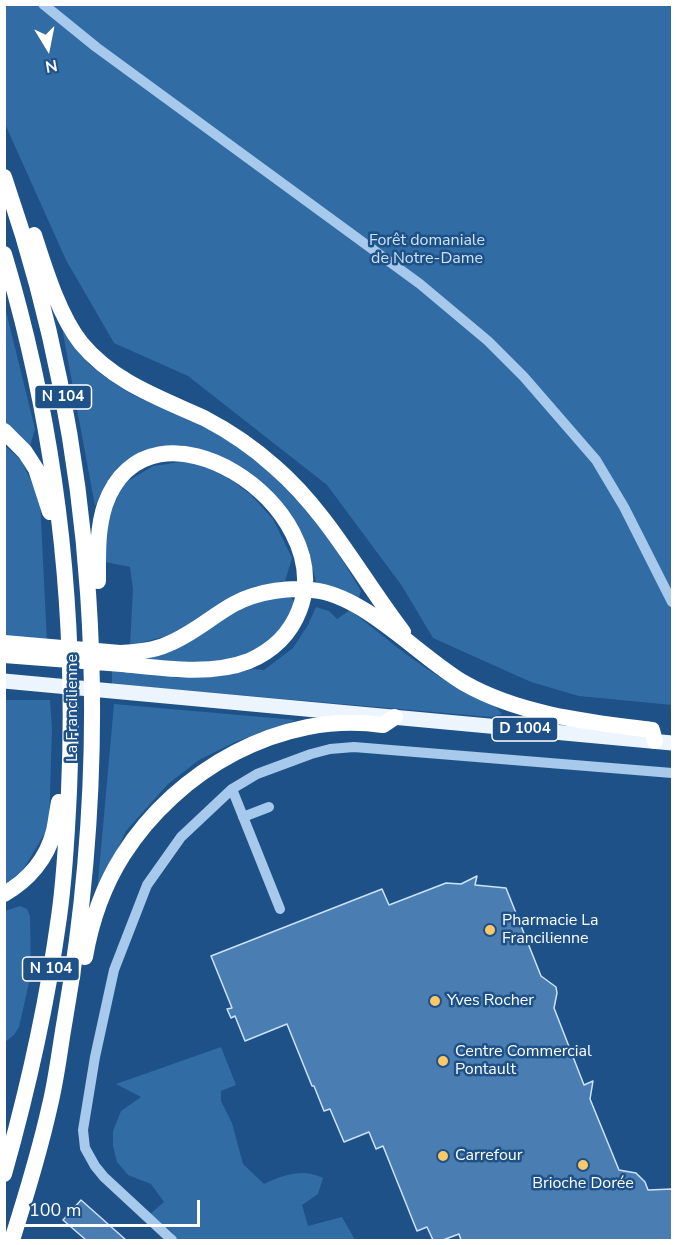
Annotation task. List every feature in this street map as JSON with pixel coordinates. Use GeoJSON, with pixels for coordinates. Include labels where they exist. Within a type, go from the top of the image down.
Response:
{"type":"FeatureCollection","features":[{"type":"Feature","properties":{"kind":"highway","name":"La Francilienne"},"geometry":{"type":"LineString","coordinates":[[4,177],[40,295],[58,372],[76,475],[91,625],[93,723],[87,864],[73,976],[50,1104],[12,1240]]}},
{"type":"Feature","properties":{"kind":"highway"},"geometry":{"type":"LineString","coordinates":[[11,195],[26,209],[54,290],[70,326],[81,342],[120,378],[206,419],[244,442],[275,466],[321,513],[412,644]]}},
{"type":"Feature","properties":{"kind":"highway","name":"La Francilienne"},"geometry":{"type":"LineString","coordinates":[[4,254],[36,377],[54,483],[64,559],[71,722],[65,857],[54,950],[20,1120],[4,1173]]}},
{"type":"Feature","properties":{"kind":"highway"},"geometry":{"type":"LineString","coordinates":[[4,431],[25,452],[36,469],[48,508],[59,527]]}},
{"type":"Feature","properties":{"kind":"highway"},"geometry":{"type":"LineString","coordinates":[[4,655],[176,668],[225,667],[248,661],[268,651],[290,630],[303,603],[306,588],[303,555],[295,537],[277,509],[255,487],[227,467],[210,459],[182,453],[165,454],[148,459],[131,468],[120,479],[107,500],[99,531],[98,589],[91,625]]}},
{"type":"Feature","properties":{"kind":"highway"},"geometry":{"type":"LineString","coordinates":[[4,643],[120,653],[151,650],[185,637],[236,603],[277,591],[319,591],[342,598],[357,606],[412,644],[447,672],[484,693],[552,715],[652,730],[655,741]]}},
{"type":"Feature","properties":{"kind":"highway"},"geometry":{"type":"LineString","coordinates":[[62,1041],[76,1007],[87,945],[96,914],[123,855],[160,808],[207,769],[264,739],[284,732],[321,725],[355,723],[383,725],[395,717]]}},
{"type":"Feature","properties":{"kind":"highway"},"geometry":{"type":"LineString","coordinates":[[4,894],[31,874],[44,854],[54,830],[70,761]]}},
{"type":"Feature","properties":{"kind":"main road","name":"D 1004"},"geometry":{"type":"LineString","coordinates":[[4,681],[672,743]]}},
{"type":"Feature","properties":{"kind":"street"},"geometry":{"type":"LineString","coordinates":[[43,4],[96,47],[420,284],[488,341],[524,377],[596,460],[624,507],[672,602]]}},
{"type":"Feature","properties":{"kind":"street"},"geometry":{"type":"LineString","coordinates":[[172,1240],[95,1166],[85,1148],[83,1130],[95,1057],[114,970],[147,885],[181,837],[232,789],[257,774],[321,751],[358,747],[672,773]]}},
{"type":"Feature","properties":{"kind":"street"},"geometry":{"type":"LineString","coordinates":[[232,789],[280,909]]}},
{"type":"Feature","properties":{"kind":"street"},"geometry":{"type":"LineString","coordinates":[[243,817],[269,807]]}},
{"type":"Feature","properties":{"kind":"green space","name":"Forêt domaniale de Notre-Dame"},"geometry":{"type":"Polygon","coordinates":[[[4,5],[672,5],[672,705],[579,696],[531,682],[433,638],[402,586],[327,485],[188,376],[114,343],[66,260],[5,124],[4,5]]]}},
{"type":"Feature","properties":{"kind":"green space"},"geometry":{"type":"Polygon","coordinates":[[[4,303],[35,429],[29,450],[5,429],[4,303]]]}},
{"type":"Feature","properties":{"kind":"green space"},"geometry":{"type":"Polygon","coordinates":[[[62,328],[86,361],[112,382],[147,402],[180,414],[215,432],[265,469],[308,513],[327,537],[361,591],[359,598],[317,586],[311,561],[295,523],[217,457],[181,445],[150,451],[129,464],[106,483],[95,506],[62,328]]]}},
{"type":"Feature","properties":{"kind":"green space"},"geometry":{"type":"Polygon","coordinates":[[[5,446],[21,460],[40,500],[47,642],[5,636],[5,446]]]}},
{"type":"Feature","properties":{"kind":"green space"},"geometry":{"type":"Polygon","coordinates":[[[188,461],[218,470],[251,495],[273,519],[292,558],[285,581],[252,587],[173,634],[130,646],[133,589],[130,567],[105,562],[109,517],[123,484],[153,466],[188,461]]]}},
{"type":"Feature","properties":{"kind":"green space"},"geometry":{"type":"Polygon","coordinates":[[[290,596],[295,603],[284,625],[270,644],[227,663],[122,659],[270,598],[290,596]]]}},
{"type":"Feature","properties":{"kind":"green space"},"geometry":{"type":"Polygon","coordinates":[[[316,607],[329,611],[337,619],[350,610],[425,667],[451,684],[486,700],[502,714],[491,717],[112,684],[112,670],[181,678],[232,674],[254,669],[264,670],[293,648],[308,625],[316,607]]]}},
{"type":"Feature","properties":{"kind":"green space"},"geometry":{"type":"Polygon","coordinates":[[[5,700],[50,700],[52,729],[49,826],[23,870],[5,884],[5,700]]]}},
{"type":"Feature","properties":{"kind":"green space"},"geometry":{"type":"Polygon","coordinates":[[[114,704],[296,720],[235,742],[199,760],[168,784],[126,831],[97,893],[114,704]]]}},
{"type":"Feature","properties":{"kind":"green space"},"geometry":{"type":"Polygon","coordinates":[[[20,906],[27,909],[30,916],[31,974],[19,1027],[14,1035],[5,1042],[5,911],[20,906]]]}},
{"type":"Feature","properties":{"kind":"green space"},"geometry":{"type":"Polygon","coordinates":[[[221,1047],[236,1085],[221,1091],[221,1101],[232,1123],[243,1164],[264,1184],[301,1173],[323,1178],[318,1194],[302,1205],[308,1226],[342,1217],[355,1240],[178,1240],[150,1214],[164,1202],[151,1184],[128,1175],[117,1162],[113,1146],[113,1131],[121,1111],[141,1097],[116,1084],[221,1047]]]}},
{"type":"Feature","properties":{"kind":"building","name":"Centre Commercial Pontault"},"geometry":{"type":"Polygon","coordinates":[[[477,876],[475,885],[506,888],[541,976],[556,987],[554,1008],[584,1085],[593,1081],[590,1099],[619,1170],[636,1173],[645,1182],[648,1190],[672,1189],[672,1240],[461,1240],[459,1234],[443,1240],[433,1240],[427,1227],[417,1231],[383,1146],[376,1149],[369,1132],[344,1142],[330,1109],[324,1111],[287,1024],[245,1041],[235,1016],[231,1018],[227,1009],[232,1008],[211,956],[382,889],[389,905],[446,883],[461,884],[477,876]]]}},
{"type":"Feature","properties":{"kind":"building"},"geometry":{"type":"Polygon","coordinates":[[[81,1200],[126,1240],[86,1240],[63,1220],[81,1200]]]}},
{"type":"Feature","properties":{"kind":"place","name":"Pharmacie La Francilienne"},"geometry":{"type":"Point","coordinates":[490,930]}},
{"type":"Feature","properties":{"kind":"place","name":"Yves Rocher"},"geometry":{"type":"Point","coordinates":[435,1001]}},
{"type":"Feature","properties":{"kind":"place","name":"Centre Commercial Pontault"},"geometry":{"type":"Point","coordinates":[443,1061]}},
{"type":"Feature","properties":{"kind":"place","name":"Carrefour"},"geometry":{"type":"Point","coordinates":[443,1156]}},
{"type":"Feature","properties":{"kind":"place","name":"Brioche Dorée"},"geometry":{"type":"Point","coordinates":[583,1165]}}]}
